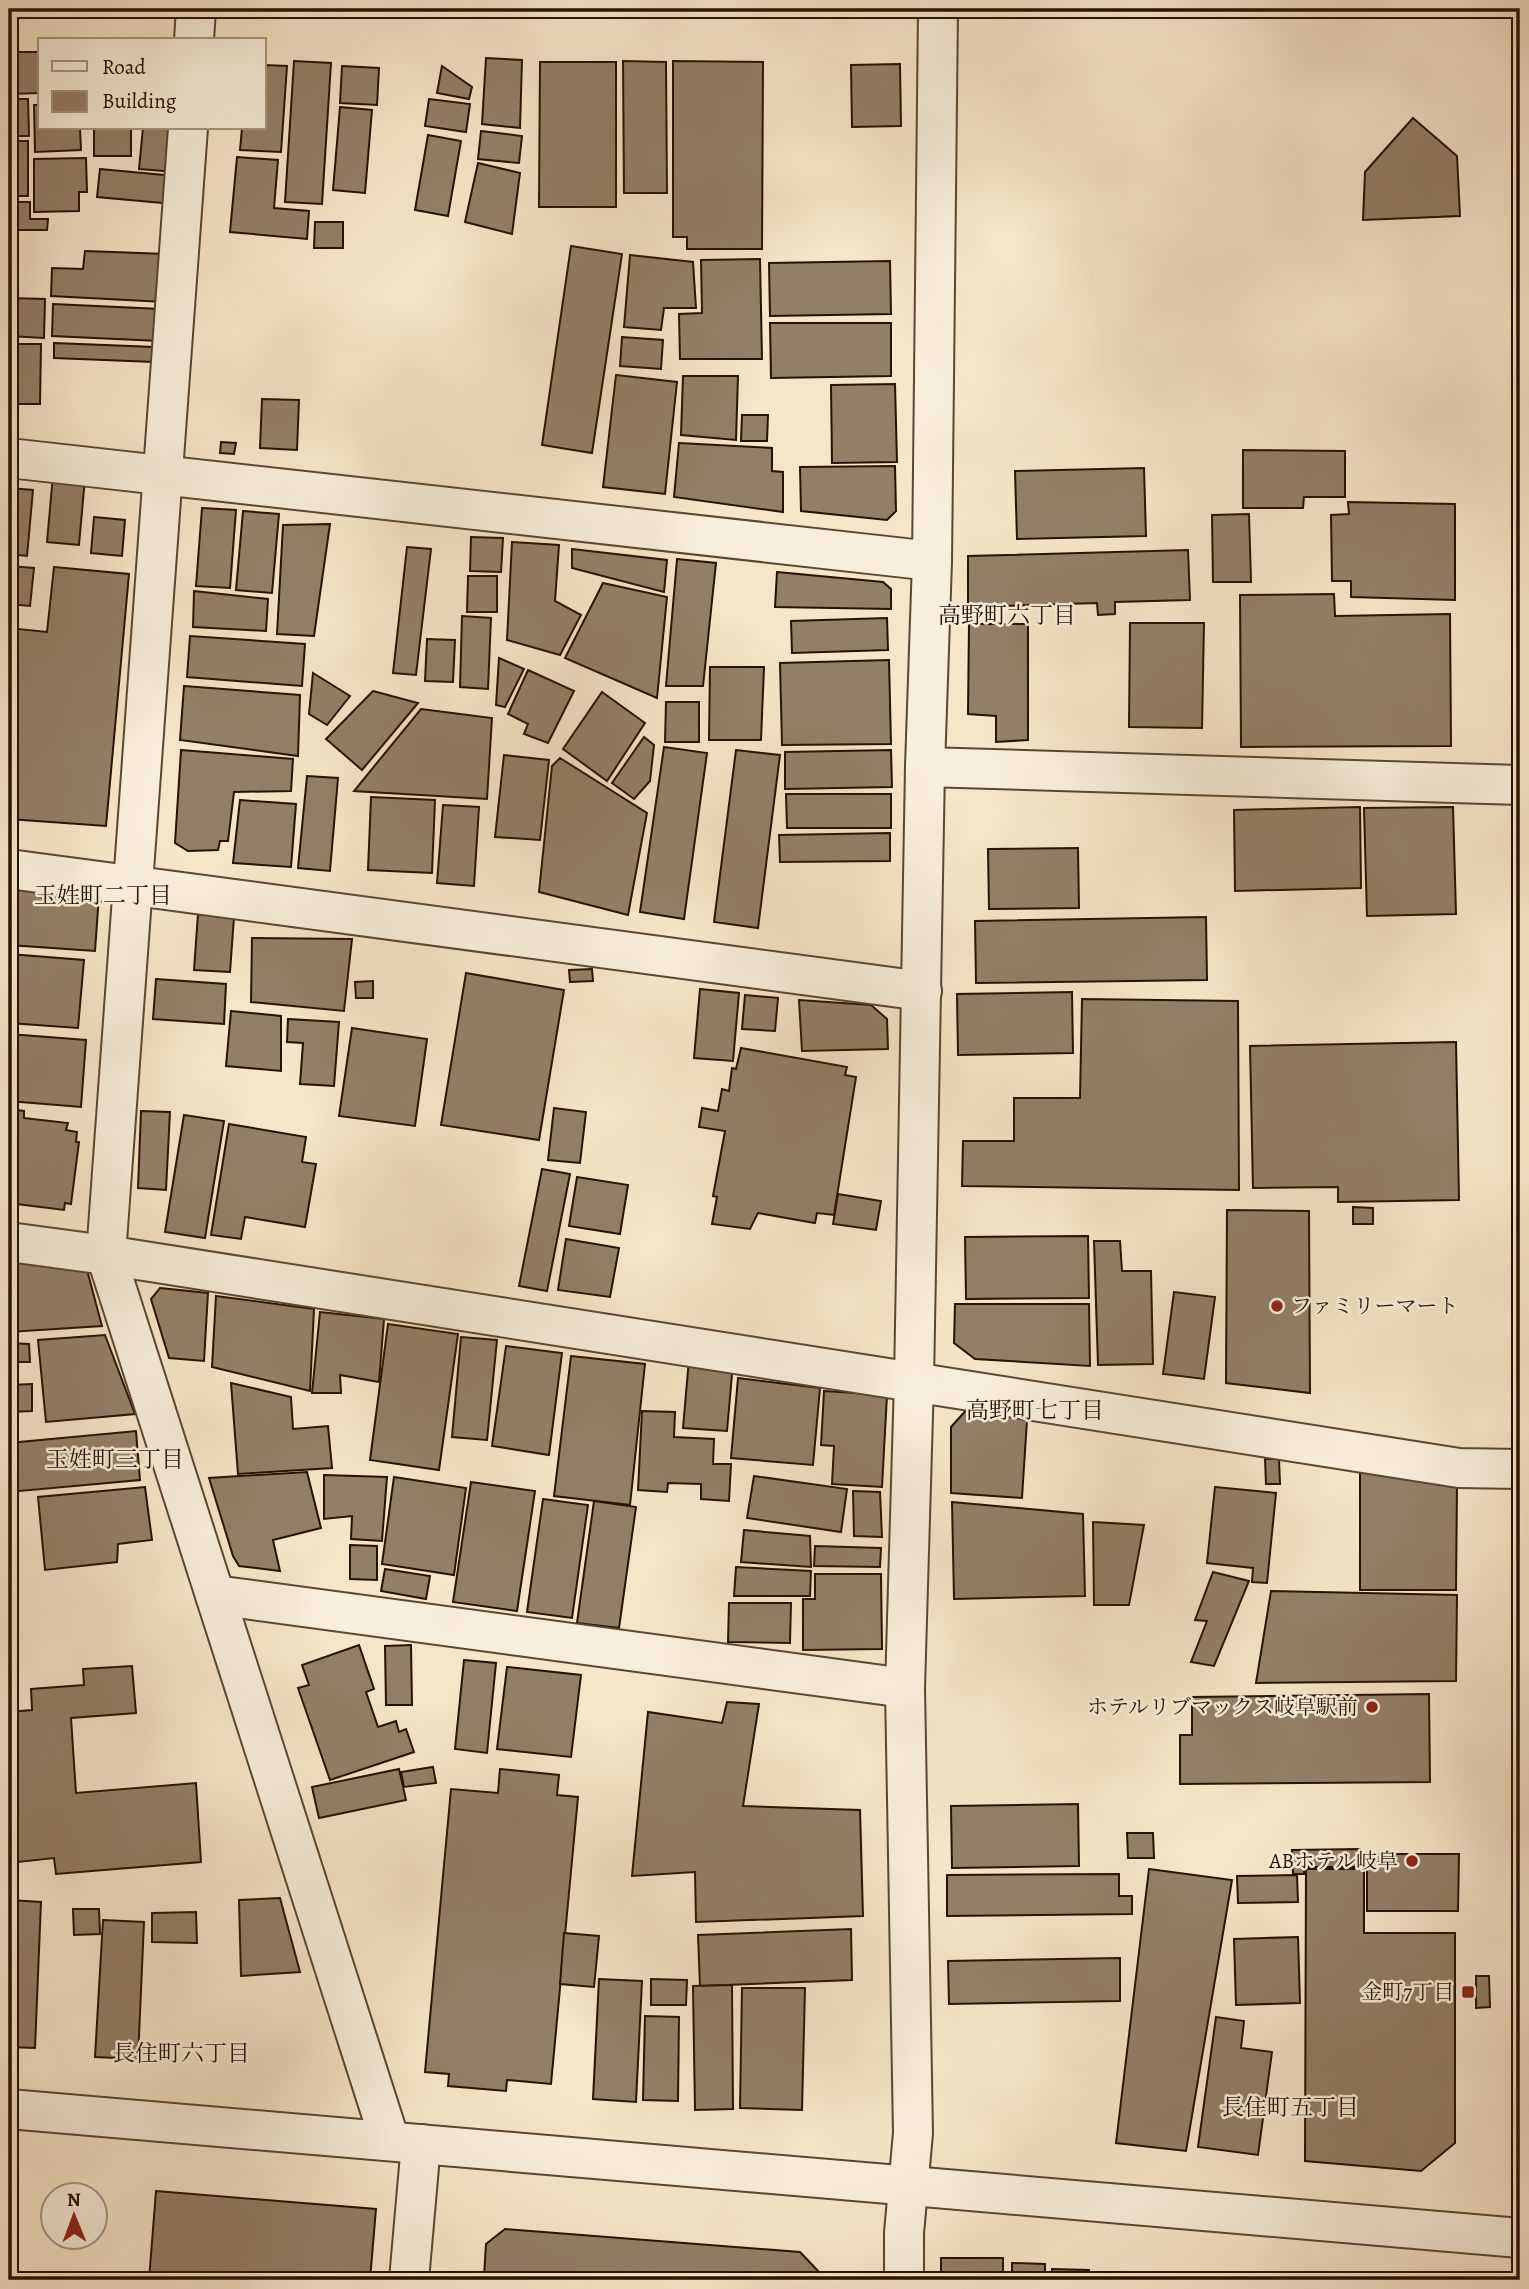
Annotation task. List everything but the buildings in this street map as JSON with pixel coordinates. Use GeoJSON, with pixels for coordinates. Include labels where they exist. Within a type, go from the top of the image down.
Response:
{"type":"FeatureCollection","features":[{"type":"Feature","properties":{"kind":"street"},"geometry":{"type":"LineString","coordinates":[[194,38],[196,9]]}},
{"type":"Feature","properties":{"kind":"street"},"geometry":{"type":"LineString","coordinates":[[904,2280],[913,2133],[905,1688],[932,561],[937,9]]}},
{"type":"Feature","properties":{"kind":"street"},"geometry":{"type":"LineString","coordinates":[[188,130],[106,1255],[215,1595],[405,2143],[409,2280]]}},
{"type":"Feature","properties":{"kind":"street"},"geometry":{"type":"LineString","coordinates":[[9,458],[932,561]]}},
{"type":"Feature","properties":{"kind":"street"},"geometry":{"type":"LineString","coordinates":[[925,767],[1520,785]]}},
{"type":"Feature","properties":{"kind":"street"},"geometry":{"type":"LineString","coordinates":[[9,869],[922,991]]}},
{"type":"Feature","properties":{"kind":"street"},"geometry":{"type":"LineString","coordinates":[[9,1242],[1459,1468],[1520,1469]]}},
{"type":"Feature","properties":{"kind":"street"},"geometry":{"type":"LineString","coordinates":[[215,1595],[905,1688]]}},
{"type":"Feature","properties":{"kind":"street"},"geometry":{"type":"LineString","coordinates":[[9,2109],[1520,2238]]}},
{"type":"Feature","properties":{"kind":"place","name":"ファミリーマート"},"geometry":{"type":"Point","coordinates":[1277,1306]}},
{"type":"Feature","properties":{"kind":"place","name":"ホテルリブマックス岐阜駅前"},"geometry":{"type":"Point","coordinates":[1372,1707]}},
{"type":"Feature","properties":{"kind":"place","name":"ABホテル岐阜"},"geometry":{"type":"Point","coordinates":[1412,1861]}},
{"type":"Feature","properties":{"kind":"place","name":"金町7丁目"},"geometry":{"type":"Point","coordinates":[1468,1992]}},
{"type":"Feature","properties":{"kind":"district","name":"高野町六丁目"},"geometry":{"type":"Point","coordinates":[1007,615]}},
{"type":"Feature","properties":{"kind":"district","name":"玉姓町二丁目"},"geometry":{"type":"Point","coordinates":[103,895]}},
{"type":"Feature","properties":{"kind":"district","name":"高野町七丁目"},"geometry":{"type":"Point","coordinates":[1035,1410]}},
{"type":"Feature","properties":{"kind":"district","name":"玉姓町三丁目"},"geometry":{"type":"Point","coordinates":[115,1459]}},
{"type":"Feature","properties":{"kind":"district","name":"長住町六丁目"},"geometry":{"type":"Point","coordinates":[181,2053]}},
{"type":"Feature","properties":{"kind":"district","name":"長住町五丁目"},"geometry":{"type":"Point","coordinates":[1290,2107]}}]}
